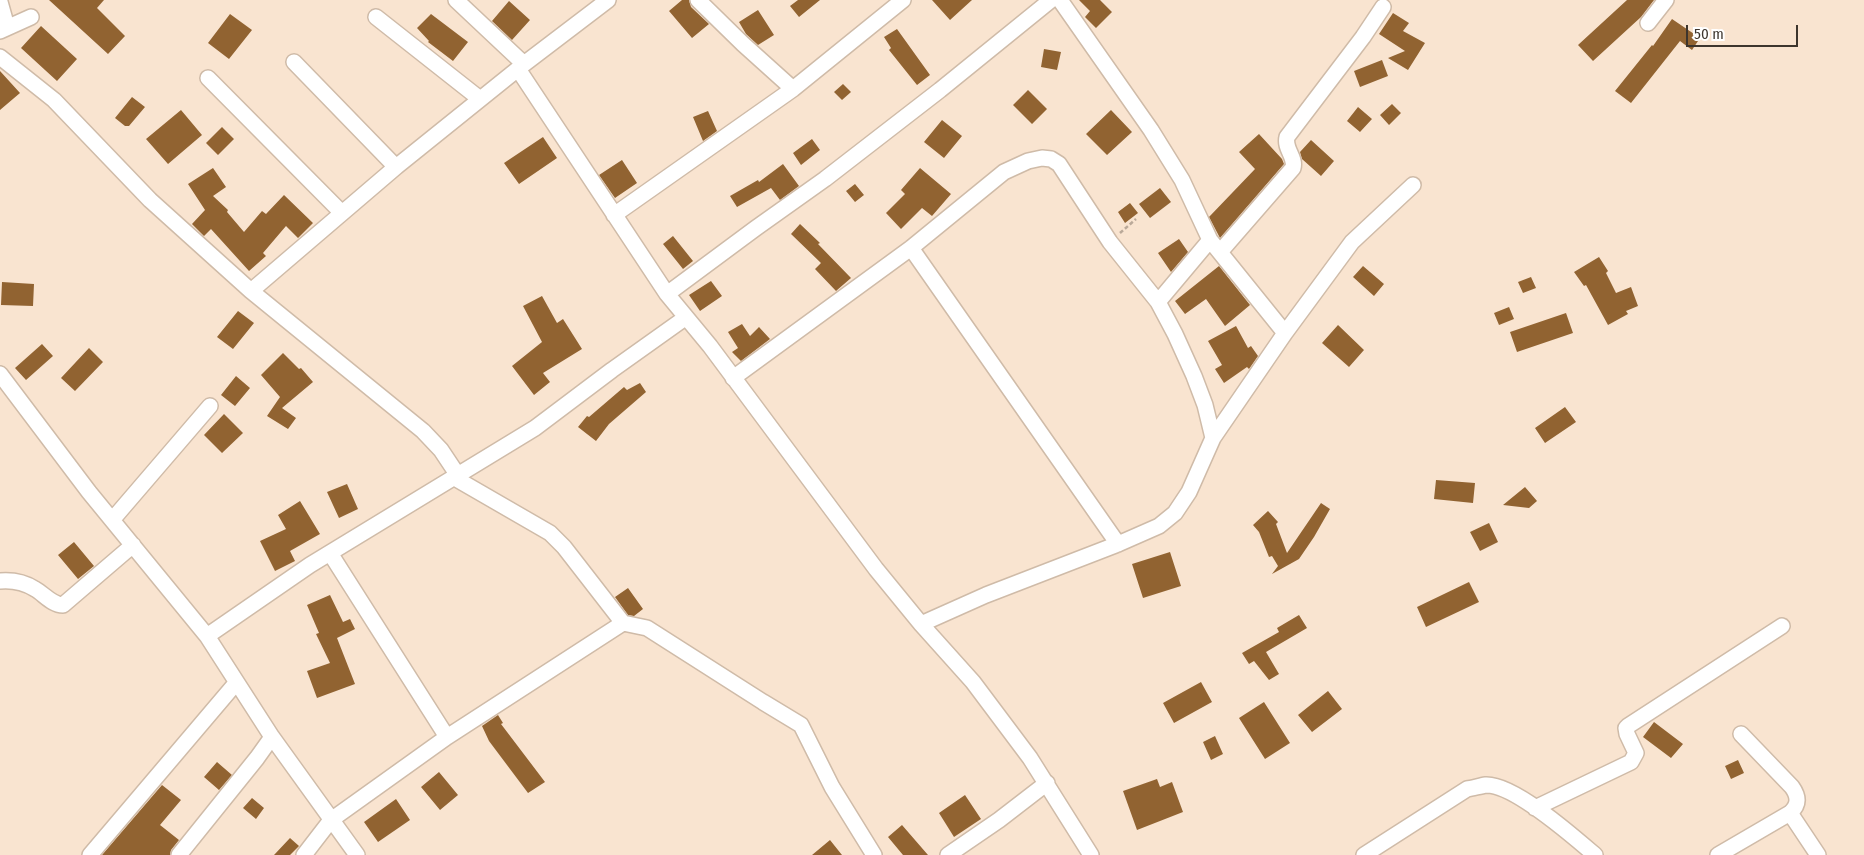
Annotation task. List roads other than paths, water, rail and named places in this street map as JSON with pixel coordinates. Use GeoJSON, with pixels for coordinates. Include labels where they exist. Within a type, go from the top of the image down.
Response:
{"type":"FeatureCollection","features":[{"type":"Feature","properties":{"kind":"street"},"geometry":{"type":"LineString","coordinates":[[456,0],[521,66],[614,215],[667,294],[710,346],[876,569],[921,624],[973,682],[1047,783],[1091,855]]}},
{"type":"Feature","properties":{"kind":"street"},"geometry":{"type":"LineString","coordinates":[[251,291],[396,167],[521,66],[608,0]]}},
{"type":"Feature","properties":{"kind":"street"},"geometry":{"type":"LineString","coordinates":[[698,0],[793,89]]}},
{"type":"Feature","properties":{"kind":"street"},"geometry":{"type":"LineString","coordinates":[[614,215],[793,89],[903,0]]}},
{"type":"Feature","properties":{"kind":"street"},"geometry":{"type":"LineString","coordinates":[[667,294],[825,179],[940,90],[1051,0]]}},
{"type":"Feature","properties":{"kind":"street"},"geometry":{"type":"LineString","coordinates":[[1060,0],[1151,130],[1182,180],[1210,240],[1285,333]]}},
{"type":"Feature","properties":{"kind":"street"},"geometry":{"type":"LineString","coordinates":[[1648,23],[1666,0]]}},
{"type":"Feature","properties":{"kind":"street"},"geometry":{"type":"LineString","coordinates":[[0,2],[4,29],[31,17]]}},
{"type":"Feature","properties":{"kind":"street"},"geometry":{"type":"LineString","coordinates":[[1220,252],[1293,168],[1294,161],[1287,147],[1287,138],[1363,37],[1382,7]]}},
{"type":"Feature","properties":{"kind":"street"},"geometry":{"type":"LineString","coordinates":[[376,17],[480,99]]}},
{"type":"Feature","properties":{"kind":"street"},"geometry":{"type":"LineString","coordinates":[[0,57],[54,100],[150,200],[251,291],[423,431],[440,450],[455,476],[550,533],[564,547],[623,623],[647,628],[801,724],[832,787],[874,855]]}},
{"type":"Feature","properties":{"kind":"street"},"geometry":{"type":"LineString","coordinates":[[294,62],[396,167]]}},
{"type":"Feature","properties":{"kind":"street"},"geometry":{"type":"LineString","coordinates":[[208,78],[342,213]]}},
{"type":"Feature","properties":{"kind":"street"},"geometry":{"type":"LineString","coordinates":[[734,378],[911,248],[1004,172],[1042,158],[1059,164],[1110,242],[1158,302],[1194,376],[1205,405],[1213,438]]}},
{"type":"Feature","properties":{"kind":"street"},"geometry":{"type":"LineString","coordinates":[[921,624],[986,595],[1118,544],[1159,526],[1176,513],[1189,492],[1213,438],[1285,333],[1352,242],[1413,185]]}},
{"type":"Feature","properties":{"kind":"street"},"geometry":{"type":"LineString","coordinates":[[1158,302],[1210,240]]}},
{"type":"Feature","properties":{"kind":"street"},"geometry":{"type":"LineString","coordinates":[[911,248],[1118,544]]}},
{"type":"Feature","properties":{"kind":"street"},"geometry":{"type":"LineString","coordinates":[[207,636],[330,553],[535,428],[685,318]]}},
{"type":"Feature","properties":{"kind":"street"},"geometry":{"type":"LineString","coordinates":[[0,374],[89,492],[207,636],[272,736],[358,855]]}},
{"type":"Feature","properties":{"kind":"street"},"geometry":{"type":"LineString","coordinates":[[113,519],[210,406]]}},
{"type":"Feature","properties":{"kind":"street"},"geometry":{"type":"LineString","coordinates":[[0,581],[22,583],[35,588],[58,605],[63,605],[134,545]]}},
{"type":"Feature","properties":{"kind":"street"},"geometry":{"type":"LineString","coordinates":[[330,553],[446,737]]}},
{"type":"Feature","properties":{"kind":"street"},"geometry":{"type":"LineString","coordinates":[[304,855],[331,820],[446,737],[623,623]]}},
{"type":"Feature","properties":{"kind":"street"},"geometry":{"type":"LineString","coordinates":[[1535,808],[1631,762],[1636,753],[1627,734],[1626,728],[1628,726],[1782,626]]}},
{"type":"Feature","properties":{"kind":"street"},"geometry":{"type":"LineString","coordinates":[[90,855],[236,683]]}},
{"type":"Feature","properties":{"kind":"street"},"geometry":{"type":"LineString","coordinates":[[1718,855],[1790,813],[1796,808],[1798,798],[1796,793],[1741,734]]}},
{"type":"Feature","properties":{"kind":"street"},"geometry":{"type":"LineString","coordinates":[[179,855],[257,758],[272,736]]}},
{"type":"Feature","properties":{"kind":"street"},"geometry":{"type":"LineString","coordinates":[[948,855],[999,820],[1047,783]]}},
{"type":"Feature","properties":{"kind":"street"},"geometry":{"type":"LineString","coordinates":[[1364,855],[1468,789],[1487,785],[1504,789],[1535,808],[1566,829],[1596,855]]}},
{"type":"Feature","properties":{"kind":"street"},"geometry":{"type":"LineString","coordinates":[[1790,813],[1818,855]]}}]}
